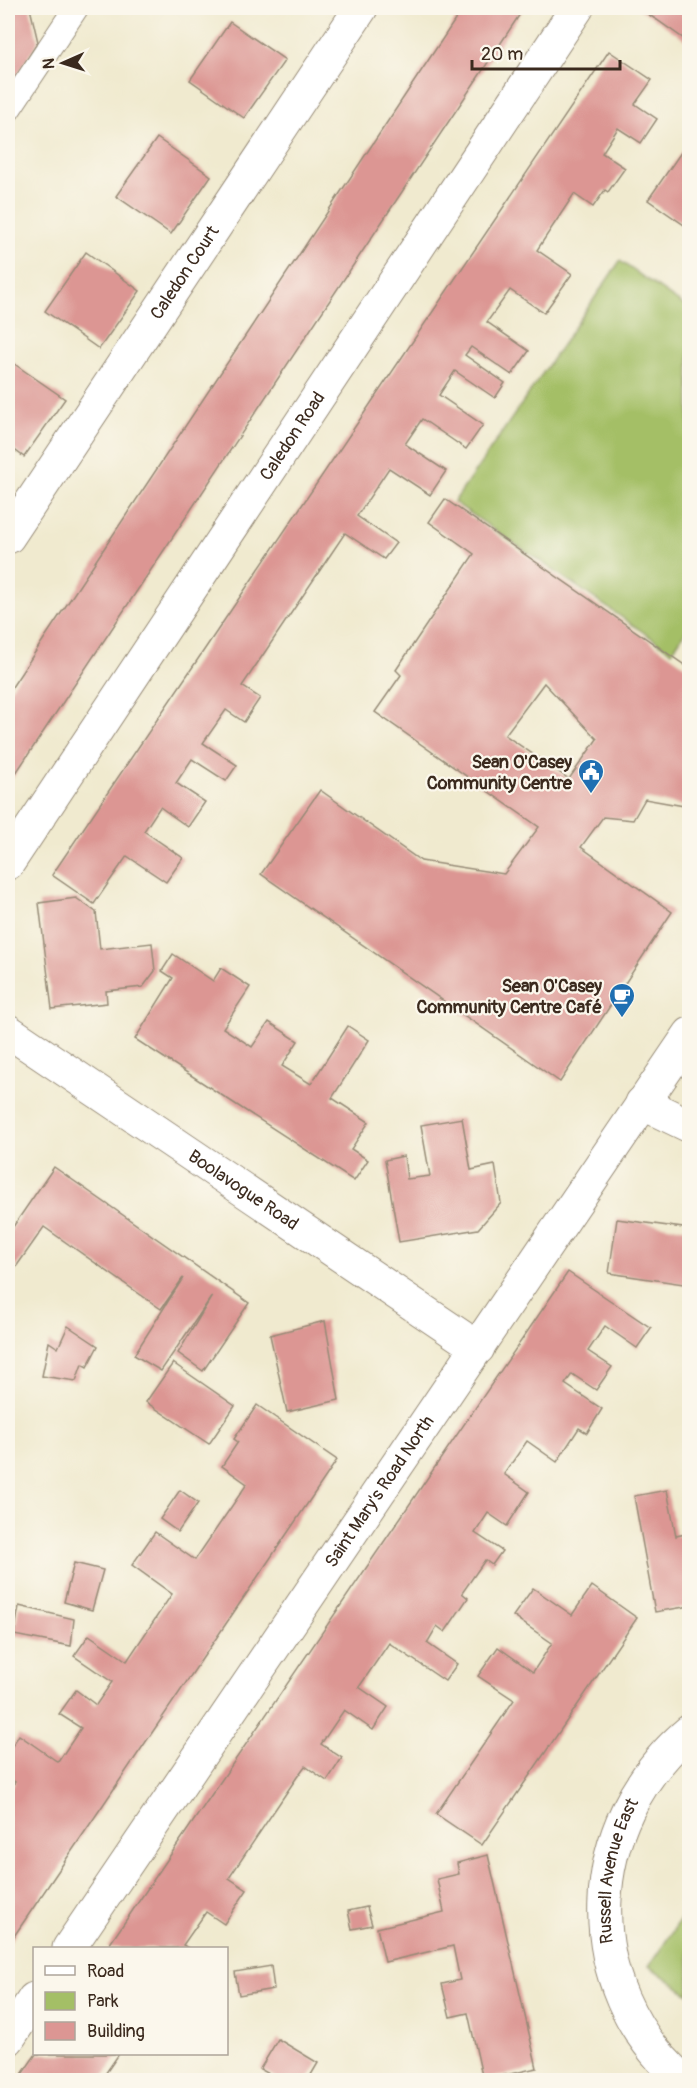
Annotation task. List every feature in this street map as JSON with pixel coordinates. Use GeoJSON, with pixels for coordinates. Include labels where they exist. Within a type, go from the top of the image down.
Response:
{"type":"FeatureCollection","features":[{"type":"Feature","properties":{"kind":"street","name":"Caledon Court"},"geometry":{"type":"LineString","coordinates":[[8,537],[361,8]]}},
{"type":"Feature","properties":{"kind":"street","name":"Caledon Road"},"geometry":{"type":"LineString","coordinates":[[8,863],[577,8]]}},
{"type":"Feature","properties":{"kind":"street","name":"Boolavogue Road"},"geometry":{"type":"LineString","coordinates":[[8,1031],[478,1348]]}},
{"type":"Feature","properties":{"kind":"street","name":"Saint Mary's Road North"},"geometry":{"type":"LineString","coordinates":[[70,1947],[690,1034]]}},
{"type":"Feature","properties":{"kind":"street"},"geometry":{"type":"LineString","coordinates":[[642,1103],[690,1126]]}},
{"type":"Feature","properties":{"kind":"street","name":"Russell Avenue East"},"geometry":{"type":"LineString","coordinates":[[683,2080],[650,2045],[626,2007],[609,1957],[604,1920],[607,1873],[615,1838],[627,1808],[652,1768],[690,1731]]}},
{"type":"Feature","properties":{"kind":"street"},"geometry":{"type":"LineString","coordinates":[[8,2039],[33,2001]]}},
{"type":"Feature","properties":{"kind":"lane"},"geometry":{"type":"LineString","coordinates":[[8,110],[76,8]]}},
{"type":"Feature","properties":{"kind":"green space"},"geometry":{"type":"Polygon","coordinates":[[[620,261],[689,309],[689,626],[672,652],[454,502],[620,261]]]}},
{"type":"Feature","properties":{"kind":"green space"},"geometry":{"type":"Polygon","coordinates":[[[689,1907],[689,1994],[649,1966],[689,1907]]]}},
{"type":"Feature","properties":{"kind":"building"},"geometry":{"type":"Polygon","coordinates":[[[8,8],[30,8],[38,42],[8,89],[8,8]]]}},
{"type":"Feature","properties":{"kind":"building"},"geometry":{"type":"Polygon","coordinates":[[[463,8],[524,8],[8,785],[8,693],[463,8]]]}},
{"type":"Feature","properties":{"kind":"building"},"geometry":{"type":"Polygon","coordinates":[[[638,8],[690,8],[690,43],[657,20],[638,8]]]}},
{"type":"Feature","properties":{"kind":"building"},"geometry":{"type":"Polygon","coordinates":[[[230,22],[285,60],[244,118],[190,80],[230,22]]]}},
{"type":"Feature","properties":{"kind":"building"},"geometry":{"type":"Polygon","coordinates":[[[609,51],[652,80],[635,104],[657,119],[641,143],[618,128],[602,153],[625,168],[608,192],[605,190],[593,207],[574,194],[537,250],[572,274],[544,313],[510,290],[487,322],[529,351],[512,375],[471,347],[465,355],[505,383],[495,398],[455,371],[439,395],[483,425],[466,449],[422,419],[405,444],[446,471],[430,495],[389,468],[357,516],[396,543],[384,559],[345,533],[242,686],[260,698],[244,722],[226,710],[203,743],[237,765],[226,781],[192,759],[176,783],[205,802],[188,827],[160,807],[144,831],[183,858],[166,882],[127,856],[94,904],[52,875],[609,51]]]}},
{"type":"Feature","properties":{"kind":"building"},"geometry":{"type":"Polygon","coordinates":[[[157,138],[211,176],[171,234],[116,196],[157,138]]]}},
{"type":"Feature","properties":{"kind":"building"},"geometry":{"type":"Polygon","coordinates":[[[684,148],[690,152],[690,229],[648,200],[684,148]]]}},
{"type":"Feature","properties":{"kind":"building"},"geometry":{"type":"Polygon","coordinates":[[[86,252],[140,291],[99,349],[45,311],[86,252]]]}},
{"type":"Feature","properties":{"kind":"building"},"geometry":{"type":"Polygon","coordinates":[[[10,361],[65,399],[24,457],[8,445],[8,365],[10,361]]]}},
{"type":"Feature","properties":{"kind":"building","name":"Sean O'Casey Community Centre"},"geometry":{"type":"Polygon","coordinates":[[[445,499],[690,669],[690,807],[645,799],[633,820],[603,817],[581,847],[672,912],[560,1082],[261,874],[320,790],[421,861],[504,874],[539,827],[375,712],[401,675],[396,670],[474,554],[429,522],[445,499]],[[544,683],[505,735],[569,779],[597,739],[544,683]]]}},
{"type":"Feature","properties":{"kind":"building"},"geometry":{"type":"Polygon","coordinates":[[[76,898],[96,912],[100,949],[152,943],[155,971],[143,987],[106,991],[107,1003],[52,1009],[39,903],[76,898]]]}},
{"type":"Feature","properties":{"kind":"building"},"geometry":{"type":"Polygon","coordinates":[[[173,954],[213,981],[221,968],[250,987],[223,1028],[252,1047],[269,1022],[298,1041],[282,1066],[311,1084],[348,1026],[369,1040],[332,1098],[369,1122],[351,1149],[368,1160],[354,1181],[135,1039],[173,978],[162,971],[173,954]]]}},
{"type":"Feature","properties":{"kind":"building"},"geometry":{"type":"Polygon","coordinates":[[[462,1118],[471,1170],[495,1165],[501,1203],[478,1229],[399,1242],[385,1160],[404,1156],[407,1179],[430,1176],[421,1125],[462,1118]]]}},
{"type":"Feature","properties":{"kind":"building"},"geometry":{"type":"Polygon","coordinates":[[[54,1167],[249,1303],[203,1371],[178,1353],[212,1296],[161,1371],[134,1355],[183,1278],[161,1309],[44,1227],[16,1267],[8,1261],[8,1234],[54,1167]]]}},
{"type":"Feature","properties":{"kind":"building"},"geometry":{"type":"Polygon","coordinates":[[[617,1219],[690,1229],[690,1285],[609,1273],[617,1219]]]}},
{"type":"Feature","properties":{"kind":"building"},"geometry":{"type":"Polygon","coordinates":[[[568,1272],[651,1328],[637,1348],[605,1326],[588,1351],[612,1367],[596,1390],[572,1374],[565,1384],[602,1409],[587,1433],[579,1428],[557,1462],[527,1441],[504,1474],[529,1492],[507,1526],[488,1513],[475,1533],[502,1551],[492,1565],[485,1560],[462,1593],[468,1598],[445,1632],[437,1626],[427,1643],[457,1664],[445,1681],[389,1643],[359,1687],[388,1707],[373,1730],[344,1710],[321,1744],[342,1758],[327,1781],[305,1766],[297,1777],[229,1878],[247,1890],[224,1924],[206,1912],[183,1945],[186,1947],[108,1947],[568,1272]]]}},
{"type":"Feature","properties":{"kind":"building"},"geometry":{"type":"Polygon","coordinates":[[[325,1321],[339,1400],[287,1412],[270,1335],[325,1321]]]}},
{"type":"Feature","properties":{"kind":"building"},"geometry":{"type":"Polygon","coordinates":[[[68,1326],[98,1346],[87,1367],[82,1364],[76,1381],[42,1376],[49,1342],[58,1348],[68,1326]]]}},
{"type":"Feature","properties":{"kind":"building"},"geometry":{"type":"Polygon","coordinates":[[[173,1363],[235,1406],[209,1444],[146,1402],[173,1363]]]}},
{"type":"Feature","properties":{"kind":"building"},"geometry":{"type":"Polygon","coordinates":[[[257,1405],[337,1460],[8,1945],[8,1792],[15,1782],[8,1777],[8,1752],[19,1735],[58,1762],[81,1728],[59,1714],[76,1690],[96,1705],[112,1682],[74,1656],[89,1635],[127,1661],[172,1594],[132,1565],[155,1532],[195,1560],[247,1484],[222,1466],[238,1442],[234,1439],[257,1405]]]}},
{"type":"Feature","properties":{"kind":"building"},"geometry":{"type":"Polygon","coordinates":[[[180,1490],[198,1503],[178,1532],[160,1519],[180,1490]]]}},
{"type":"Feature","properties":{"kind":"building"},"geometry":{"type":"Polygon","coordinates":[[[667,1490],[676,1536],[690,1533],[690,1606],[655,1612],[634,1496],[667,1490]]]}},
{"type":"Feature","properties":{"kind":"building"},"geometry":{"type":"Polygon","coordinates":[[[74,1563],[103,1570],[92,1610],[64,1602],[74,1563]]]}},
{"type":"Feature","properties":{"kind":"building"},"geometry":{"type":"Polygon","coordinates":[[[592,1586],[637,1618],[482,1845],[436,1814],[514,1700],[478,1676],[498,1647],[533,1672],[552,1643],[513,1616],[533,1588],[572,1615],[592,1586]]]}},
{"type":"Feature","properties":{"kind":"building"},"geometry":{"type":"Polygon","coordinates":[[[19,1606],[74,1619],[71,1646],[14,1635],[19,1606]]]}},
{"type":"Feature","properties":{"kind":"building"},"geometry":{"type":"Polygon","coordinates":[[[488,1855],[537,2068],[483,2080],[468,2013],[450,2017],[442,1984],[460,1980],[453,1946],[385,1962],[377,1928],[444,1912],[437,1879],[459,1874],[457,1863],[488,1855]]]}},
{"type":"Feature","properties":{"kind":"building"},"geometry":{"type":"Polygon","coordinates":[[[367,1907],[372,1925],[352,1929],[348,1911],[367,1907]]]}},
{"type":"Feature","properties":{"kind":"building"},"geometry":{"type":"Polygon","coordinates":[[[271,1966],[274,1989],[239,1995],[235,1972],[271,1966]]]}},
{"type":"Feature","properties":{"kind":"building"},"geometry":{"type":"Polygon","coordinates":[[[278,2039],[318,2063],[308,2080],[280,2080],[260,2069],[278,2039]]]}},
{"type":"Feature","properties":{"kind":"building"},"geometry":{"type":"Polygon","coordinates":[[[35,2055],[118,2055],[101,2080],[18,2080],[35,2055]]]}},
{"type":"Feature","properties":{"kind":"place","name":"Sean O'Casey Community Centre"},"geometry":{"type":"Point","coordinates":[591,795]}},
{"type":"Feature","properties":{"kind":"place","name":"Sean O'Casey Community Centre Café"},"geometry":{"type":"Point","coordinates":[622,1019]}}]}
